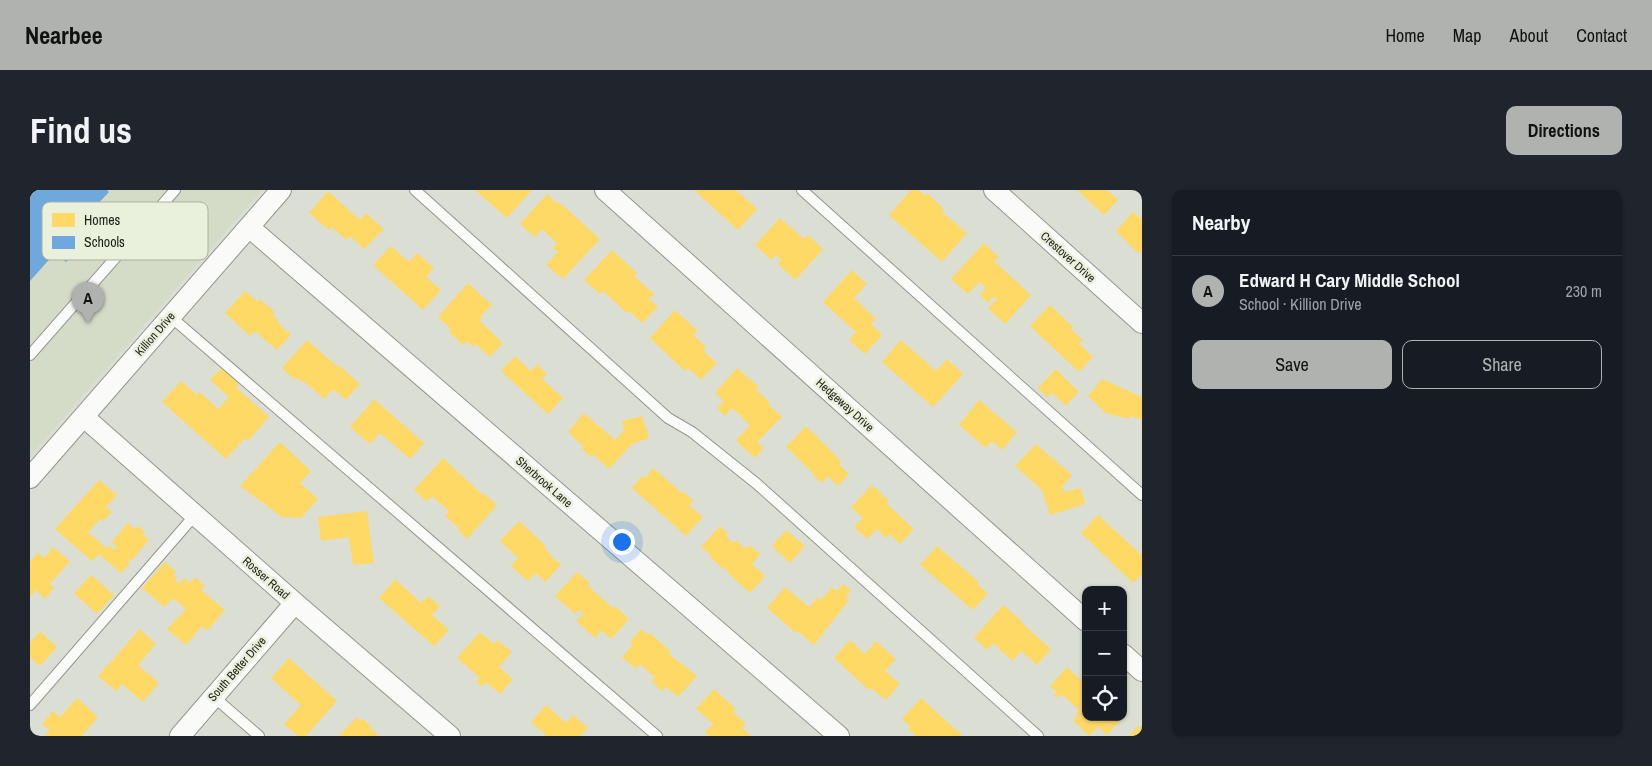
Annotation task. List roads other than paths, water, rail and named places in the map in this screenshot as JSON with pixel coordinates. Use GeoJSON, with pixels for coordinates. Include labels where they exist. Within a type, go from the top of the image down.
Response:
{"type":"FeatureCollection","features":[{"type":"Feature","properties":{"kind":"street","name":"Killion Drive"},"geometry":{"type":"LineString","coordinates":[[30,478],[280,190]]}},
{"type":"Feature","properties":{"kind":"street","name":"Hedgeway Drive"},"geometry":{"type":"LineString","coordinates":[[605,190],[1082,617]]}},
{"type":"Feature","properties":{"kind":"street","name":"Crestover Drive"},"geometry":{"type":"LineString","coordinates":[[994,190],[1142,323]]}},
{"type":"Feature","properties":{"kind":"street","name":"Sherbrook Lane"},"geometry":{"type":"LineString","coordinates":[[249,227],[839,736]]}},
{"type":"Feature","properties":{"kind":"street","name":"Rosser Road"},"geometry":{"type":"LineString","coordinates":[[84,417],[295,603],[450,736]]}},
{"type":"Feature","properties":{"kind":"street","name":"South Better Drive"},"geometry":{"type":"LineString","coordinates":[[180,736],[295,603]]}},
{"type":"Feature","properties":{"kind":"street"},"geometry":{"type":"LineString","coordinates":[[1127,658],[1142,671]]}},
{"type":"Feature","properties":{"kind":"lane"},"geometry":{"type":"LineString","coordinates":[[164,202],[175,190]]}},
{"type":"Feature","properties":{"kind":"lane"},"geometry":{"type":"LineString","coordinates":[[415,190],[668,418],[692,432],[757,484],[1038,736]]}},
{"type":"Feature","properties":{"kind":"lane"},"geometry":{"type":"LineString","coordinates":[[802,190],[1142,495]]}},
{"type":"Feature","properties":{"kind":"lane"},"geometry":{"type":"LineString","coordinates":[[30,355],[113,260]]}},
{"type":"Feature","properties":{"kind":"lane"},"geometry":{"type":"LineString","coordinates":[[171,317],[657,736]]}},
{"type":"Feature","properties":{"kind":"lane"},"geometry":{"type":"LineString","coordinates":[[30,705],[195,515]]}},
{"type":"Feature","properties":{"kind":"lane"},"geometry":{"type":"LineString","coordinates":[[214,697],[258,736]]}},
{"type":"Feature","properties":{"kind":"place","name":"Edward H Cary Middle School"},"geometry":{"type":"Point","coordinates":[88,323]}}]}
